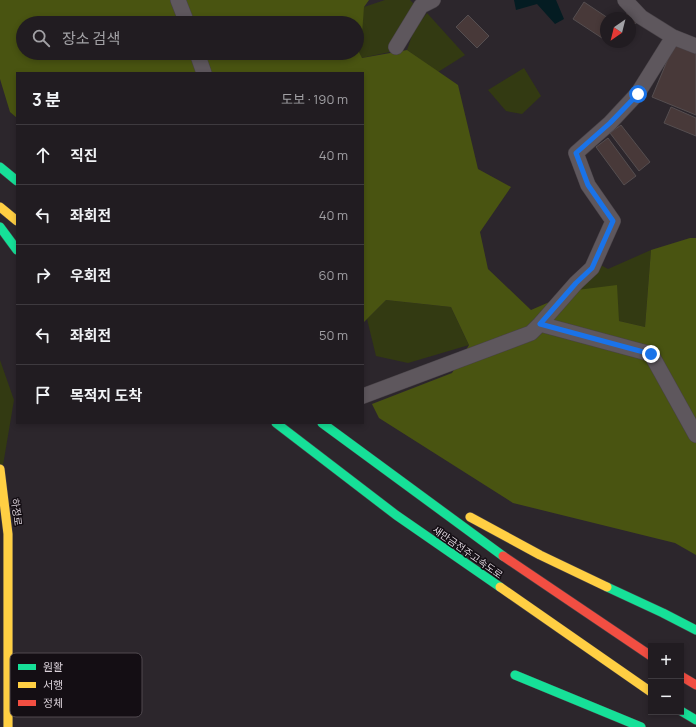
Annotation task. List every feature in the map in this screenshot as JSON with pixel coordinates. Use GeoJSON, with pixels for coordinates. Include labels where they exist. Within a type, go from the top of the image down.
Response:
{"type":"FeatureCollection","features":[{"type":"Feature","properties":{"kind":"main road"},"geometry":{"type":"LineString","coordinates":[[0,167],[16,179]]}},
{"type":"Feature","properties":{"kind":"main road"},"geometry":{"type":"LineString","coordinates":[[0,207],[16,220]]}},
{"type":"Feature","properties":{"kind":"main road"},"geometry":{"type":"LineString","coordinates":[[0,227],[16,249]]}},
{"type":"Feature","properties":{"kind":"main road","name":"새만금전주고속도로"},"geometry":{"type":"LineString","coordinates":[[277,424],[396,515],[648,690]]}},
{"type":"Feature","properties":{"kind":"main road","name":"새만금전주고속도로"},"geometry":{"type":"LineString","coordinates":[[323,424],[504,558],[648,654]]}},
{"type":"Feature","properties":{"kind":"main road"},"geometry":{"type":"LineString","coordinates":[[353,445],[440,498]]}},
{"type":"Feature","properties":{"kind":"main road","name":"하정로"},"geometry":{"type":"LineString","coordinates":[[0,469],[8,534],[8,727]]}},
{"type":"Feature","properties":{"kind":"main road"},"geometry":{"type":"LineString","coordinates":[[460,511],[501,535],[564,567],[670,615],[696,630]]}},
{"type":"Feature","properties":{"kind":"main road"},"geometry":{"type":"LineString","coordinates":[[515,675],[642,727]]}},
{"type":"Feature","properties":{"kind":"main road"},"geometry":{"type":"LineString","coordinates":[[684,678],[696,685]]}},
{"type":"Feature","properties":{"kind":"main road"},"geometry":{"type":"LineString","coordinates":[[684,713],[696,720]]}},
{"type":"Feature","properties":{"kind":"street"},"geometry":{"type":"LineString","coordinates":[[178,0],[184,16]]}},
{"type":"Feature","properties":{"kind":"street"},"geometry":{"type":"LineString","coordinates":[[396,47],[421,6],[433,0]]}},
{"type":"Feature","properties":{"kind":"street"},"geometry":{"type":"LineString","coordinates":[[625,0],[641,17],[673,38],[696,46]]}},
{"type":"Feature","properties":{"kind":"street"},"geometry":{"type":"LineString","coordinates":[[364,396],[531,333],[576,283],[592,268],[613,221],[588,185],[576,153],[610,123],[638,94],[673,38]]}},
{"type":"Feature","properties":{"kind":"street"},"geometry":{"type":"LineString","coordinates":[[199,60],[204,72]]}},
{"type":"Feature","properties":{"kind":"street"},"geometry":{"type":"LineString","coordinates":[[540,324],[651,354],[696,435]]}},
{"type":"Feature","properties":{"kind":"green space"},"geometry":{"type":"Polygon","coordinates":[[[0,0],[170,0],[176,16],[16,16],[16,60],[194,60],[199,72],[16,72],[16,117],[10,112],[0,79],[0,0]]]}},
{"type":"Feature","properties":{"kind":"green space"},"geometry":{"type":"Polygon","coordinates":[[[184,0],[369,0],[364,7],[363,16],[190,16],[184,0]]]}},
{"type":"Feature","properties":{"kind":"green space"},"geometry":{"type":"Polygon","coordinates":[[[385,0],[410,0],[415,5],[398,30],[390,52],[364,57],[364,16],[362,16],[364,7],[385,0]]]}},
{"type":"Feature","properties":{"kind":"green space"},"geometry":{"type":"Polygon","coordinates":[[[427,13],[465,55],[438,72],[407,50],[414,30],[427,13]]]}},
{"type":"Feature","properties":{"kind":"green space"},"geometry":{"type":"Polygon","coordinates":[[[407,50],[458,85],[478,169],[511,187],[480,232],[488,269],[531,310],[577,290],[617,285],[619,321],[645,327],[651,250],[690,238],[696,238],[696,555],[675,543],[513,503],[379,418],[372,404],[452,373],[469,345],[451,307],[386,300],[364,322],[364,72],[210,72],[205,60],[364,60],[364,58],[407,50]]]}},
{"type":"Feature","properties":{"kind":"green space"},"geometry":{"type":"Polygon","coordinates":[[[524,68],[541,96],[522,114],[506,111],[488,90],[524,68]]]}},
{"type":"Feature","properties":{"kind":"green space"},"geometry":{"type":"Polygon","coordinates":[[[651,250],[645,327],[619,321],[577,290],[599,264],[608,269],[651,250]]]}},
{"type":"Feature","properties":{"kind":"green space"},"geometry":{"type":"Polygon","coordinates":[[[386,300],[451,307],[469,345],[408,363],[376,356],[367,319],[386,300]]]}},
{"type":"Feature","properties":{"kind":"green space"},"geometry":{"type":"Polygon","coordinates":[[[0,360],[14,400],[0,483],[0,360]]]}},
{"type":"Feature","properties":{"kind":"water"},"geometry":{"type":"Polygon","coordinates":[[[514,0],[556,0],[564,19],[555,24],[537,4],[516,10],[514,0]]]}},
{"type":"Feature","properties":{"kind":"building"},"geometry":{"type":"Polygon","coordinates":[[[584,2],[600,13],[600,37],[573,19],[584,2]]]}},
{"type":"Feature","properties":{"kind":"building"},"geometry":{"type":"Polygon","coordinates":[[[468,15],[489,36],[477,48],[456,27],[468,15]]]}},
{"type":"Feature","properties":{"kind":"building"},"geometry":{"type":"Polygon","coordinates":[[[675,42],[696,50],[696,115],[652,97],[675,42]]]}},
{"type":"Feature","properties":{"kind":"building"},"geometry":{"type":"Polygon","coordinates":[[[671,107],[696,118],[696,136],[664,123],[671,107]]]}},
{"type":"Feature","properties":{"kind":"building"},"geometry":{"type":"Polygon","coordinates":[[[621,125],[650,162],[639,171],[610,133],[621,125]]]}},
{"type":"Feature","properties":{"kind":"building"},"geometry":{"type":"Polygon","coordinates":[[[608,138],[636,176],[624,185],[596,147],[608,138]]]}},
{"type":"Feature","properties":{"kind":"traffic: fast"},"geometry":{"type":"LineString","coordinates":[[0,167],[16,180]]}},
{"type":"Feature","properties":{"kind":"traffic: fast"},"geometry":{"type":"LineString","coordinates":[[0,227],[16,249]]}},
{"type":"Feature","properties":{"kind":"traffic: fast"},"geometry":{"type":"LineString","coordinates":[[277,424],[396,515],[500,587]]}},
{"type":"Feature","properties":{"kind":"traffic: fast"},"geometry":{"type":"LineString","coordinates":[[323,424],[503,556]]}},
{"type":"Feature","properties":{"kind":"traffic: fast"},"geometry":{"type":"LineString","coordinates":[[607,587],[696,630]]}},
{"type":"Feature","properties":{"kind":"traffic: fast"},"geometry":{"type":"LineString","coordinates":[[515,675],[641,727]]}},
{"type":"Feature","properties":{"kind":"traffic: fast"},"geometry":{"type":"LineString","coordinates":[[684,713],[696,720]]}},
{"type":"Feature","properties":{"kind":"traffic: slow"},"geometry":{"type":"LineString","coordinates":[[0,207],[16,220]]}},
{"type":"Feature","properties":{"kind":"traffic: slow"},"geometry":{"type":"LineString","coordinates":[[0,469],[8,534],[8,727]]}},
{"type":"Feature","properties":{"kind":"traffic: slow"},"geometry":{"type":"LineString","coordinates":[[470,517],[540,555],[607,587]]}},
{"type":"Feature","properties":{"kind":"traffic: slow"},"geometry":{"type":"LineString","coordinates":[[500,587],[648,690]]}},
{"type":"Feature","properties":{"kind":"traffic: jam"},"geometry":{"type":"LineString","coordinates":[[503,556],[648,654]]}},
{"type":"Feature","properties":{"kind":"traffic: jam"},"geometry":{"type":"LineString","coordinates":[[684,678],[696,685]]}},
{"type":"Feature","properties":{"kind":"route"},"geometry":{"type":"LineString","coordinates":[[638,94],[610,123],[576,153],[588,185],[613,221],[592,268],[576,283],[540,324],[651,354]]}}]}
